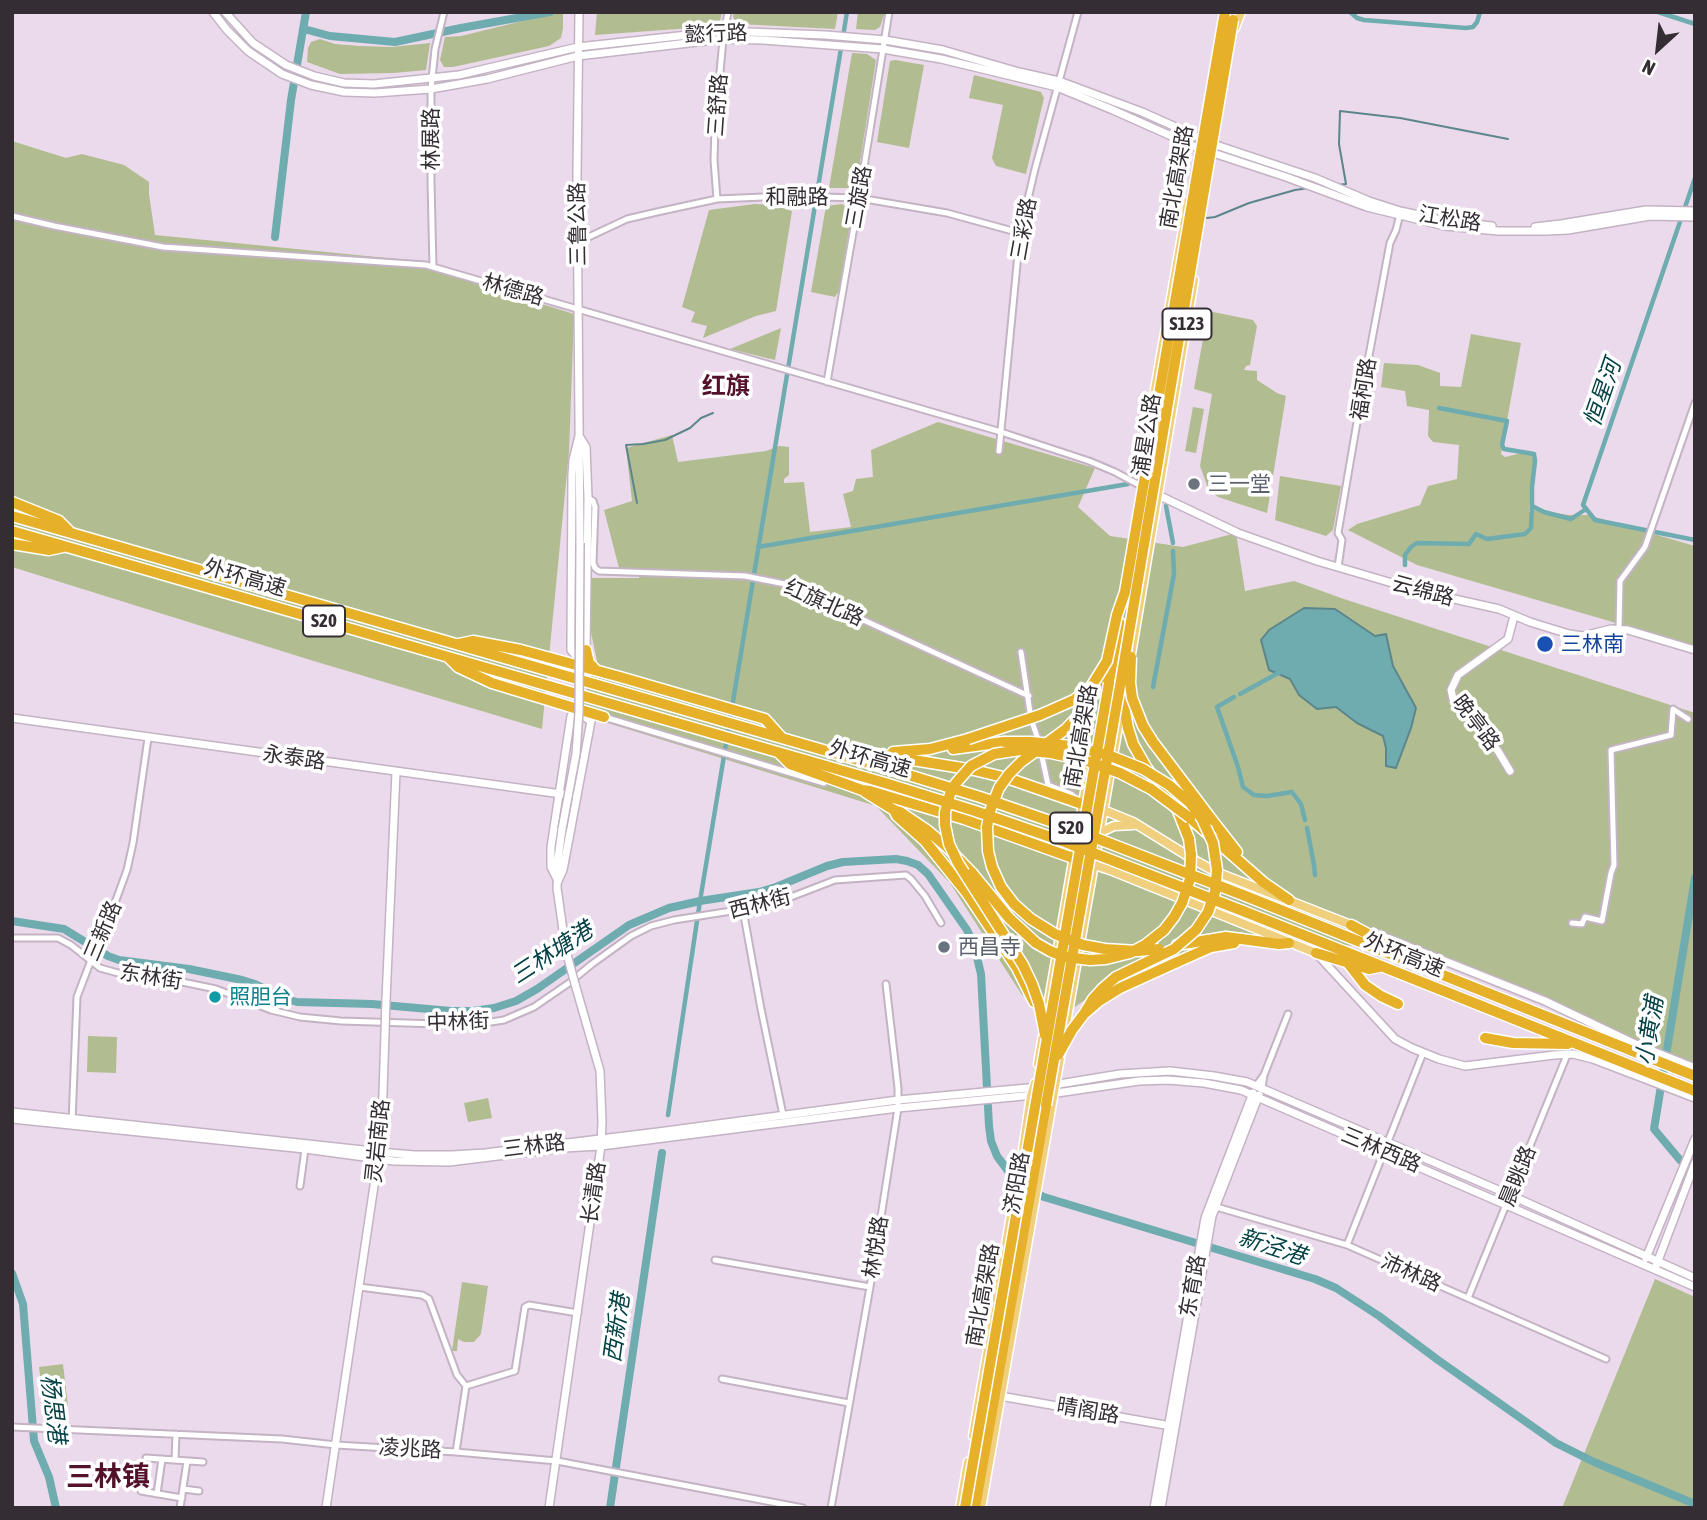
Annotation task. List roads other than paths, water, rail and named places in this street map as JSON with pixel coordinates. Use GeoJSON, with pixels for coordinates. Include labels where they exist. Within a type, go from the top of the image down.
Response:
{"type":"FeatureCollection","features":[{"type":"Feature","properties":{"kind":"highway","name":"南北高架路"},"geometry":{"type":"LineString","coordinates":[[965,1508],[1125,592],[1233,15]]}},
{"type":"Feature","properties":{"kind":"highway","name":"南北高架路"},"geometry":{"type":"LineString","coordinates":[[975,1508],[1134,606],[1233,15]]}},
{"type":"Feature","properties":{"kind":"highway"},"geometry":{"type":"LineString","coordinates":[[12,502],[59,521],[70,532]]}},
{"type":"Feature","properties":{"kind":"highway","name":"外环高速"},"geometry":{"type":"LineString","coordinates":[[12,516],[980,797],[1070,828],[1560,1022],[1694,1071]]}},
{"type":"Feature","properties":{"kind":"highway","name":"外环高速"},"geometry":{"type":"LineString","coordinates":[[12,531],[885,783],[1054,838],[1382,967],[1553,1040],[1576,1044],[1690,1093]]}},
{"type":"Feature","properties":{"kind":"highway"},"geometry":{"type":"LineString","coordinates":[[12,544],[49,550],[65,546]]}},
{"type":"Feature","properties":{"kind":"highway"},"geometry":{"type":"LineString","coordinates":[[1125,592],[1098,687],[1082,712],[1066,729],[1021,762],[1004,781],[990,811],[987,827],[988,851],[995,874],[1005,893],[1024,914],[1046,929],[1074,942],[1127,951],[1159,949],[1222,938],[1289,943]]}},
{"type":"Feature","properties":{"kind":"highway"},"geometry":{"type":"LineString","coordinates":[[862,790],[909,817],[938,839],[1029,938],[1050,951],[1073,958],[1106,959],[1130,953],[1144,945],[1158,935],[1174,917],[1190,879],[1191,863],[1187,831],[1178,811],[1140,758],[1126,720],[1125,704],[1134,634],[1134,606]]}},
{"type":"Feature","properties":{"kind":"highway"},"geometry":{"type":"LineString","coordinates":[[458,645],[473,641],[531,652],[740,711],[765,719],[783,738]]}},
{"type":"Feature","properties":{"kind":"highway"},"geometry":{"type":"LineString","coordinates":[[557,659],[568,658],[571,650]]}},
{"type":"Feature","properties":{"kind":"highway"},"geometry":{"type":"LineString","coordinates":[[586,650],[589,663],[598,671]]}},
{"type":"Feature","properties":{"kind":"highway"},"geometry":{"type":"LineString","coordinates":[[448,657],[458,667],[502,687],[604,717]]}},
{"type":"Feature","properties":{"kind":"highway"},"geometry":{"type":"LineString","coordinates":[[873,753],[916,751],[944,746],[1040,715],[1074,700],[1091,687],[1107,661]]}},
{"type":"Feature","properties":{"kind":"highway"},"geometry":{"type":"LineString","coordinates":[[1130,666],[1132,698],[1143,726],[1244,861],[1246,868]]}},
{"type":"Feature","properties":{"kind":"highway"},"geometry":{"type":"LineString","coordinates":[[564,705],[571,716]]}},
{"type":"Feature","properties":{"kind":"highway"},"geometry":{"type":"LineString","coordinates":[[916,751],[925,754],[1004,742],[1031,742],[1071,746],[1108,755],[1143,769],[1170,785],[1190,803],[1202,819],[1213,843],[1217,862],[1216,884],[1201,923],[1174,949],[1115,977],[1102,989],[1072,1030],[1054,1061]]}},
{"type":"Feature","properties":{"kind":"highway"},"geometry":{"type":"LineString","coordinates":[[1046,1051],[1039,1004],[1023,965],[949,845],[945,812],[950,794],[959,778],[971,766],[994,754],[1020,750],[1051,752],[1120,773],[1151,789],[1190,818],[1246,868],[1289,900]]}},
{"type":"Feature","properties":{"kind":"highway"},"geometry":{"type":"LineString","coordinates":[[840,755],[858,751],[985,772],[1082,804]]}},
{"type":"Feature","properties":{"kind":"highway"},"geometry":{"type":"LineString","coordinates":[[779,752],[789,764],[862,790],[1074,854]]}},
{"type":"Feature","properties":{"kind":"highway"},"geometry":{"type":"LineString","coordinates":[[894,810],[947,867],[1017,968],[1043,1026]]}},
{"type":"Feature","properties":{"kind":"highway"},"geometry":{"type":"LineString","coordinates":[[1351,925],[1390,946],[1399,958]]}},
{"type":"Feature","properties":{"kind":"highway"},"geometry":{"type":"LineString","coordinates":[[1084,1014],[1120,988],[1211,947],[1259,940]]}},
{"type":"Feature","properties":{"kind":"highway"},"geometry":{"type":"LineString","coordinates":[[1316,953],[1369,969],[1382,967]]}},
{"type":"Feature","properties":{"kind":"highway"},"geometry":{"type":"LineString","coordinates":[[1347,962],[1365,985],[1398,1004]]}},
{"type":"Feature","properties":{"kind":"highway"},"geometry":{"type":"LineString","coordinates":[[1485,1038],[1513,1043],[1553,1040]]}},
{"type":"Feature","properties":{"kind":"main road","name":"浦星公路"},"geometry":{"type":"LineString","coordinates":[[1074,854],[1115,633],[1199,138],[1233,15]]}},
{"type":"Feature","properties":{"kind":"main road","name":"浦星公路"},"geometry":{"type":"LineString","coordinates":[[1095,865],[1216,149],[1233,15]]}},
{"type":"Feature","properties":{"kind":"main road"},"geometry":{"type":"LineString","coordinates":[[1082,804],[1133,822],[1206,867],[1351,925]]}},
{"type":"Feature","properties":{"kind":"main road"},"geometry":{"type":"LineString","coordinates":[[1137,825],[1120,825],[1100,832],[1074,854],[1095,865],[1316,953]]}},
{"type":"Feature","properties":{"kind":"main road","name":"济阳路"},"geometry":{"type":"LineString","coordinates":[[960,1508],[1074,854]]}},
{"type":"Feature","properties":{"kind":"main road","name":"济阳路"},"geometry":{"type":"LineString","coordinates":[[981,1508],[1095,865]]}},
{"type":"Feature","properties":{"kind":"street","name":"懿行路"},"geometry":{"type":"LineString","coordinates":[[213,12],[248,51],[282,74],[311,85],[344,92],[431,89],[487,79],[578,56],[723,39],[763,40],[883,49],[1058,84],[1198,148],[1216,149]]}},
{"type":"Feature","properties":{"kind":"street","name":"懿行路"},"geometry":{"type":"LineString","coordinates":[[225,12],[253,43],[286,65],[314,76],[344,83],[374,84],[432,79],[485,70],[579,47],[724,31],[885,40],[943,50],[1058,84],[1142,112],[1199,138],[1216,149]]}},
{"type":"Feature","properties":{"kind":"street","name":"三舒路"},"geometry":{"type":"LineString","coordinates":[[717,199],[715,127],[728,12]]}},
{"type":"Feature","properties":{"kind":"street","name":"三旋路"},"geometry":{"type":"LineString","coordinates":[[827,382],[889,12]]}},
{"type":"Feature","properties":{"kind":"street","name":"三彩路"},"geometry":{"type":"LineString","coordinates":[[999,451],[1020,233],[1078,12]]}},
{"type":"Feature","properties":{"kind":"street","name":"林展路"},"geometry":{"type":"LineString","coordinates":[[433,267],[431,89],[435,49],[443,16]]}},
{"type":"Feature","properties":{"kind":"street","name":"三鲁公路"},"geometry":{"type":"LineString","coordinates":[[562,829],[576,754],[579,712],[579,16]]}},
{"type":"Feature","properties":{"kind":"street","name":"江松路"},"geometry":{"type":"LineString","coordinates":[[1216,149],[1315,178],[1400,214],[1445,226],[1522,232],[1568,230],[1671,212],[1694,215]]}},
{"type":"Feature","properties":{"kind":"street","name":"和融路"},"geometry":{"type":"LineString","coordinates":[[578,242],[627,219],[717,199],[786,195],[859,198],[947,213],[1020,233]]}},
{"type":"Feature","properties":{"kind":"street","name":"福柯路"},"geometry":{"type":"LineString","coordinates":[[1338,567],[1342,540],[1338,533],[1362,393],[1391,243],[1400,214]]}},
{"type":"Feature","properties":{"kind":"street","name":"林德路"},"geometry":{"type":"LineString","coordinates":[[12,216],[163,247],[426,265],[1001,432],[1089,461],[1158,495]]}},
{"type":"Feature","properties":{"kind":"street"},"geometry":{"type":"LineString","coordinates":[[1619,629],[1619,582],[1645,547],[1695,403]]}},
{"type":"Feature","properties":{"kind":"street","name":"三鲁公路"},"geometry":{"type":"LineString","coordinates":[[579,436],[586,447],[586,650]]}},
{"type":"Feature","properties":{"kind":"street","name":"三鲁公路"},"geometry":{"type":"LineString","coordinates":[[571,650],[572,475],[579,436]]}},
{"type":"Feature","properties":{"kind":"street","name":"云绵路"},"geometry":{"type":"LineString","coordinates":[[1158,495],[1238,533],[1423,592],[1499,609],[1576,636],[1619,629],[1695,650]]}},
{"type":"Feature","properties":{"kind":"street","name":"红旗北路"},"geometry":{"type":"LineString","coordinates":[[587,498],[593,502],[595,508],[593,564],[599,571],[745,576],[785,584],[1029,696]]}},
{"type":"Feature","properties":{"kind":"street","name":"晚亭路"},"geometry":{"type":"LineString","coordinates":[[1510,771],[1497,751],[1452,699],[1451,690],[1458,675],[1508,639],[1514,616]]}},
{"type":"Feature","properties":{"kind":"street"},"geometry":{"type":"LineString","coordinates":[[571,650],[579,656],[586,650]]}},
{"type":"Feature","properties":{"kind":"street"},"geometry":{"type":"LineString","coordinates":[[1021,652],[1031,719],[1038,736],[1048,785],[1071,793],[1082,804]]}},
{"type":"Feature","properties":{"kind":"street"},"geometry":{"type":"LineString","coordinates":[[1572,923],[1582,925],[1585,917],[1602,921],[1614,865],[1611,750],[1671,735],[1673,709],[1688,719]]}},
{"type":"Feature","properties":{"kind":"street"},"geometry":{"type":"LineString","coordinates":[[571,716],[581,715],[591,721],[604,717],[824,783]]}},
{"type":"Feature","properties":{"kind":"street","name":"长清路"},"geometry":{"type":"LineString","coordinates":[[558,881],[551,867],[551,847],[571,716]]}},
{"type":"Feature","properties":{"kind":"street","name":"永泰路"},"geometry":{"type":"LineString","coordinates":[[12,718],[576,796]]}},
{"type":"Feature","properties":{"kind":"street","name":"长清路"},"geometry":{"type":"LineString","coordinates":[[558,881],[564,870],[591,721]]}},
{"type":"Feature","properties":{"kind":"street","name":"三新路"},"geometry":{"type":"LineString","coordinates":[[72,1122],[77,997],[113,911],[131,857],[148,738]]}},
{"type":"Feature","properties":{"kind":"street","name":"灵岩南路"},"geometry":{"type":"LineString","coordinates":[[326,1508],[379,1155],[396,772]]}},
{"type":"Feature","properties":{"kind":"street","name":"长清路"},"geometry":{"type":"LineString","coordinates":[[550,1508],[601,1142],[602,1103],[600,1071],[573,983],[558,901],[558,859],[562,829]]}},
{"type":"Feature","properties":{"kind":"street","name":"西林街"},"geometry":{"type":"LineString","coordinates":[[573,983],[601,957],[639,932],[663,922],[781,902],[835,880],[908,876],[941,923]]}},
{"type":"Feature","properties":{"kind":"street"},"geometry":{"type":"LineString","coordinates":[[743,910],[783,1115]]}},
{"type":"Feature","properties":{"kind":"street"},"geometry":{"type":"LineString","coordinates":[[1351,925],[1545,1001],[1694,1071]]}},
{"type":"Feature","properties":{"kind":"street","name":"东林街"},"geometry":{"type":"LineString","coordinates":[[12,938],[58,939],[71,945],[100,968],[216,989],[271,1010],[300,1017],[377,1022]]}},
{"type":"Feature","properties":{"kind":"street"},"geometry":{"type":"LineString","coordinates":[[1316,953],[1388,1032],[1403,1044],[1423,1053],[1465,1066],[1554,1055],[1593,1059],[1690,1093],[1695,1098]]}},
{"type":"Feature","properties":{"kind":"street","name":"中林街"},"geometry":{"type":"LineString","coordinates":[[377,1022],[455,1025],[504,1020],[573,983]]}},
{"type":"Feature","properties":{"kind":"street","name":"林悦路"},"geometry":{"type":"LineString","coordinates":[[831,1508],[870,1287],[898,1104],[886,984]]}},
{"type":"Feature","properties":{"kind":"street","name":"东育路"},"geometry":{"type":"LineString","coordinates":[[1161,1508],[1172,1426],[1206,1229],[1288,1014]]}},
{"type":"Feature","properties":{"kind":"street"},"geometry":{"type":"LineString","coordinates":[[1347,1245],[1423,1053]]}},
{"type":"Feature","properties":{"kind":"street","name":"晨眺路"},"geometry":{"type":"LineString","coordinates":[[1468,1298],[1567,1055]]}},
{"type":"Feature","properties":{"kind":"street","name":"三林西路"},"geometry":{"type":"LineString","coordinates":[[1054,1089],[1120,1074],[1170,1071],[1247,1082],[1695,1278]]}},
{"type":"Feature","properties":{"kind":"street","name":"三林西路"},"geometry":{"type":"LineString","coordinates":[[1054,1089],[1168,1080],[1241,1090],[1695,1287]]}},
{"type":"Feature","properties":{"kind":"street","name":"三林路"},"geometry":{"type":"LineString","coordinates":[[12,1112],[72,1122],[305,1149],[379,1155],[452,1155],[601,1142],[1000,1089],[1033,1091]]}},
{"type":"Feature","properties":{"kind":"street","name":"三林路"},"geometry":{"type":"LineString","coordinates":[[672,1133],[783,1115],[898,1104],[967,1102],[1054,1089]]}},
{"type":"Feature","properties":{"kind":"street","name":"三林路"},"geometry":{"type":"LineString","coordinates":[[12,1119],[72,1122],[379,1155]]}},
{"type":"Feature","properties":{"kind":"street"},"geometry":{"type":"LineString","coordinates":[[1654,1270],[1686,1175],[1695,1139]]}},
{"type":"Feature","properties":{"kind":"street"},"geometry":{"type":"LineString","coordinates":[[300,1186],[305,1149]]}},
{"type":"Feature","properties":{"kind":"street"},"geometry":{"type":"LineString","coordinates":[[1644,1265],[1686,1175],[1695,1163]]}},
{"type":"Feature","properties":{"kind":"street","name":"沛林路"},"geometry":{"type":"LineString","coordinates":[[1213,1206],[1347,1245],[1606,1359]]}},
{"type":"Feature","properties":{"kind":"street"},"geometry":{"type":"LineString","coordinates":[[1624,1256],[1628,1248]]}},
{"type":"Feature","properties":{"kind":"street"},"geometry":{"type":"LineString","coordinates":[[715,1260],[870,1287]]}},
{"type":"Feature","properties":{"kind":"street"},"geometry":{"type":"LineString","coordinates":[[359,1287],[422,1295],[429,1299],[457,1375],[466,1386],[456,1452]]}},
{"type":"Feature","properties":{"kind":"street"},"geometry":{"type":"LineString","coordinates":[[466,1386],[515,1371],[524,1308],[527,1305],[578,1312]]}},
{"type":"Feature","properties":{"kind":"street"},"geometry":{"type":"LineString","coordinates":[[722,1380],[849,1403]]}},
{"type":"Feature","properties":{"kind":"street","name":"晴阁路"},"geometry":{"type":"LineString","coordinates":[[1000,1396],[1172,1426]]}},
{"type":"Feature","properties":{"kind":"street","name":"东育路"},"geometry":{"type":"LineString","coordinates":[[1154,1508],[1172,1426]]}},
{"type":"Feature","properties":{"kind":"street","name":"凌兆路"},"geometry":{"type":"LineString","coordinates":[[12,1427],[282,1438],[336,1445],[557,1461],[803,1508]]}},
{"type":"Feature","properties":{"kind":"street"},"geometry":{"type":"LineString","coordinates":[[175,1460],[176,1434]]}},
{"type":"Feature","properties":{"kind":"street"},"geometry":{"type":"LineString","coordinates":[[146,1458],[203,1462]]}},
{"type":"Feature","properties":{"kind":"street"},"geometry":{"type":"LineString","coordinates":[[157,1494],[162,1459]]}},
{"type":"Feature","properties":{"kind":"street"},"geometry":{"type":"LineString","coordinates":[[180,1508],[187,1461]]}},
{"type":"Feature","properties":{"kind":"street"},"geometry":{"type":"LineString","coordinates":[[183,1489],[200,1491]]}},
{"type":"Feature","properties":{"kind":"street"},"geometry":{"type":"LineString","coordinates":[[141,1491],[182,1498]]}},
{"type":"Feature","properties":{"kind":"waterway"},"geometry":{"type":"LineString","coordinates":[[275,237],[291,100],[306,12]]}},
{"type":"Feature","properties":{"kind":"waterway"},"geometry":{"type":"LineString","coordinates":[[304,29],[330,36],[395,42],[550,12]]}},
{"type":"Feature","properties":{"kind":"waterway"},"geometry":{"type":"LineString","coordinates":[[668,1115],[700,901],[847,12]]}},
{"type":"Feature","properties":{"kind":"waterway"},"geometry":{"type":"LineString","coordinates":[[1350,12],[1364,20],[1466,28],[1473,27],[1480,12]]}},
{"type":"Feature","properties":{"kind":"waterway"},"geometry":{"type":"LineString","coordinates":[[1658,12],[1695,24]]}},
{"type":"Feature","properties":{"kind":"waterway"},"geometry":{"type":"LineString","coordinates":[[1337,185],[1346,184],[1339,144],[1340,111],[1400,118],[1508,139]]}},
{"type":"Feature","properties":{"kind":"waterway","name":"恒星河"},"geometry":{"type":"LineString","coordinates":[[1695,178],[1583,505],[1595,520],[1695,540]]}},
{"type":"Feature","properties":{"kind":"waterway"},"geometry":{"type":"LineString","coordinates":[[1207,218],[1249,203],[1309,188]]}},
{"type":"Feature","properties":{"kind":"waterway"},"geometry":{"type":"LineString","coordinates":[[1439,408],[1507,421],[1502,445],[1504,449],[1534,454],[1532,506]]}},
{"type":"Feature","properties":{"kind":"waterway"},"geometry":{"type":"LineString","coordinates":[[637,503],[626,445],[665,440],[713,413]]}},
{"type":"Feature","properties":{"kind":"waterway"},"geometry":{"type":"LineString","coordinates":[[758,547],[1128,484]]}},
{"type":"Feature","properties":{"kind":"waterway"},"geometry":{"type":"LineString","coordinates":[[1166,506],[1173,543]]}},
{"type":"Feature","properties":{"kind":"waterway"},"geometry":{"type":"LineString","coordinates":[[1405,565],[1405,555],[1417,543],[1469,544],[1476,534],[1487,539],[1525,534],[1531,528],[1532,506],[1571,519],[1586,509]]}},
{"type":"Feature","properties":{"kind":"waterway"},"geometry":{"type":"LineString","coordinates":[[1153,687],[1174,574],[1173,551]]}},
{"type":"Feature","properties":{"kind":"waterway"},"geometry":{"type":"LineString","coordinates":[[1240,694],[1282,671]]}},
{"type":"Feature","properties":{"kind":"waterway"},"geometry":{"type":"LineString","coordinates":[[1234,697],[1217,707],[1243,787],[1254,795],[1292,792],[1301,804],[1305,820]]}},
{"type":"Feature","properties":{"kind":"waterway"},"geometry":{"type":"LineString","coordinates":[[1307,828],[1315,875]]}},
{"type":"Feature","properties":{"kind":"waterway","name":"三林塘港"},"geometry":{"type":"LineString","coordinates":[[12,921],[64,929],[119,960],[189,969],[242,980],[297,1002],[473,1011],[516,1001],[629,925],[669,908],[759,892],[843,862],[896,859],[907,861],[918,865],[928,874],[967,930],[974,945],[981,974],[991,1141],[997,1156],[1014,1179],[1028,1190],[1044,1197],[1315,1279],[1336,1288],[1556,1443],[1594,1462],[1695,1504]]}},
{"type":"Feature","properties":{"kind":"waterway","name":"小黄浦"},"geometry":{"type":"LineString","coordinates":[[1695,878],[1654,1129],[1695,1175]]}},
{"type":"Feature","properties":{"kind":"waterway","name":"西新港"},"geometry":{"type":"LineString","coordinates":[[610,1508],[662,1153]]}},
{"type":"Feature","properties":{"kind":"waterway","name":"杨思港"},"geometry":{"type":"LineString","coordinates":[[12,1273],[23,1304],[34,1441],[49,1477],[56,1508]]}},
{"type":"Feature","properties":{"kind":"place","name":"三一堂"},"geometry":{"type":"Point","coordinates":[1194,484]}},
{"type":"Feature","properties":{"kind":"place","name":"三林南"},"geometry":{"type":"Point","coordinates":[1545,644]}},
{"type":"Feature","properties":{"kind":"place","name":"西昌寺"},"geometry":{"type":"Point","coordinates":[944,947]}},
{"type":"Feature","properties":{"kind":"place","name":"照胆台"},"geometry":{"type":"Point","coordinates":[215,997]}},
{"type":"Feature","properties":{"kind":"district","name":"红旗"},"geometry":{"type":"Point","coordinates":[726,386]}},
{"type":"Feature","properties":{"kind":"district","name":"三林镇"},"geometry":{"type":"Point","coordinates":[108,1477]}},
{"type":"Feature","properties":{"kind":"water label","name":"新泾港"},"geometry":{"type":"Point","coordinates":[1272,1247]}}]}
